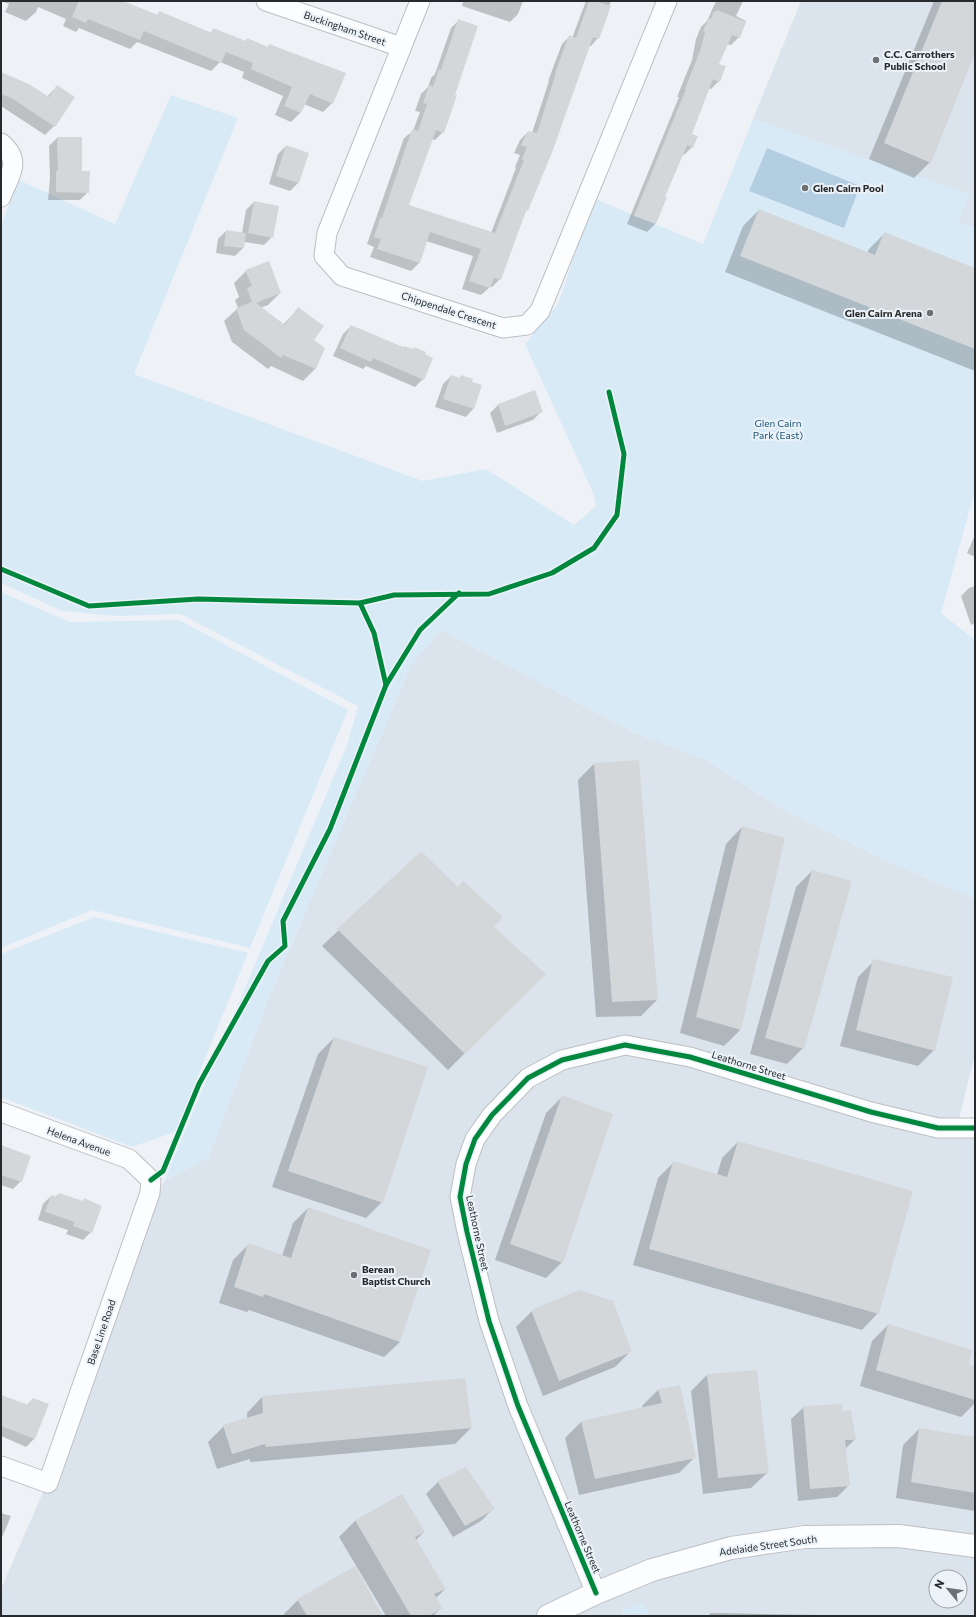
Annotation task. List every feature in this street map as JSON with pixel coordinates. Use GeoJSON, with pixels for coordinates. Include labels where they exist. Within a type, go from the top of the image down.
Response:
{"type":"FeatureCollection","features":[{"type":"Feature","properties":{"kind":"main road","name":"Adelaide Street South"},"geometry":{"type":"LineString","coordinates":[[548,1616],[596,1593],[652,1570],[731,1548],[805,1537],[901,1536],[975,1546]]}},
{"type":"Feature","properties":{"kind":"street","name":"Buckingham Street"},"geometry":{"type":"LineString","coordinates":[[266,1],[401,47]]}},
{"type":"Feature","properties":{"kind":"street","name":"Chippendale Crescent"},"geometry":{"type":"LineString","coordinates":[[420,1],[327,233],[324,256],[342,276],[502,328],[527,325],[540,311],[667,1]]}},
{"type":"Feature","properties":{"kind":"street"},"geometry":{"type":"LineString","coordinates":[[1,143],[10,150],[14,168],[1,197]]}},
{"type":"Feature","properties":{"kind":"street","name":"Leathorne Street"},"geometry":{"type":"LineString","coordinates":[[596,1593],[518,1406],[489,1321],[467,1232],[460,1197],[466,1164],[475,1138],[492,1115],[528,1078],[562,1060],[625,1045],[690,1056],[871,1112],[938,1128],[975,1128]]}},
{"type":"Feature","properties":{"kind":"street","name":"Helena Avenue"},"geometry":{"type":"LineString","coordinates":[[1,1112],[129,1159],[151,1180]]}},
{"type":"Feature","properties":{"kind":"street","name":"Base Line Road"},"geometry":{"type":"LineString","coordinates":[[1,1466],[48,1483],[150,1193],[151,1180]]}},
{"type":"Feature","properties":{"kind":"shaded area","name":"C.C. Carrothers Public School"},"geometry":{"type":"Polygon","coordinates":[[[801,1],[975,1],[975,229],[958,222],[968,195],[753,119],[801,1]]]}},
{"type":"Feature","properties":{"kind":"shaded area","name":"Glen Cairn Pool"},"geometry":{"type":"Polygon","coordinates":[[[767,148],[860,186],[844,228],[749,191],[767,148]]]}},
{"type":"Feature","properties":{"kind":"shaded area"},"geometry":{"type":"Polygon","coordinates":[[[441,630],[633,732],[706,760],[784,810],[885,860],[975,899],[975,1054],[955,1135],[975,1135],[975,1616],[1,1616],[1,1589],[43,1492],[164,1181],[208,1158],[272,990],[411,665],[441,630]]]}},
{"type":"Feature","properties":{"kind":"green space","name":"Glen Cairn Park (East)"},"geometry":{"type":"Polygon","coordinates":[[[171,95],[238,118],[134,374],[423,481],[486,469],[574,525],[596,506],[594,495],[525,344],[559,302],[593,198],[703,244],[753,119],[969,194],[958,222],[975,229],[975,491],[941,613],[975,640],[975,899],[885,860],[784,810],[706,760],[633,732],[441,630],[411,665],[272,990],[208,1158],[164,1181],[347,745],[358,706],[180,614],[116,616],[62,611],[1,583],[1,225],[19,180],[115,224],[171,95]]]}},
{"type":"Feature","properties":{"kind":"green space"},"geometry":{"type":"Polygon","coordinates":[[[1,592],[70,622],[179,620],[348,710],[250,948],[92,910],[1,948],[1,592]]]}},
{"type":"Feature","properties":{"kind":"green space"},"geometry":{"type":"Polygon","coordinates":[[[94,917],[248,953],[175,1132],[132,1147],[1,1097],[1,954],[94,917]]]}},
{"type":"Feature","properties":{"kind":"green space"},"geometry":{"type":"Polygon","coordinates":[[[642,1602],[648,1611],[648,1616],[624,1616],[621,1610],[642,1602]]]}},
{"type":"Feature","properties":{"kind":"building"},"geometry":{"type":"Polygon","coordinates":[[[79,1],[123,1],[158,15],[159,11],[212,33],[213,28],[246,41],[247,38],[268,47],[269,44],[346,73],[333,104],[310,94],[301,113],[284,106],[292,87],[251,69],[253,63],[226,52],[221,63],[144,31],[140,40],[88,19],[86,23],[72,17],[79,1]]]}},
{"type":"Feature","properties":{"kind":"building"},"geometry":{"type":"Polygon","coordinates":[[[589,1],[596,1],[611,6],[599,39],[593,37],[553,150],[528,211],[526,210],[501,280],[494,278],[490,288],[469,281],[481,249],[430,232],[420,263],[377,249],[381,239],[374,237],[380,218],[382,218],[412,129],[418,131],[427,104],[423,103],[429,85],[433,87],[439,69],[441,70],[458,19],[478,26],[444,133],[436,130],[409,205],[495,233],[524,160],[522,159],[527,147],[521,145],[528,131],[537,133],[555,73],[569,35],[576,38],[589,1]]]}},
{"type":"Feature","properties":{"kind":"building"},"geometry":{"type":"Polygon","coordinates":[[[942,1],[975,1],[975,53],[931,163],[884,143],[942,1]]]}},
{"type":"Feature","properties":{"kind":"building"},"geometry":{"type":"Polygon","coordinates":[[[717,10],[746,22],[740,38],[732,35],[719,64],[726,66],[720,82],[713,79],[692,134],[698,136],[693,148],[687,145],[665,197],[667,197],[656,224],[634,216],[686,89],[700,51],[705,32],[703,31],[709,18],[711,19],[714,11],[716,12],[717,10]]]}},
{"type":"Feature","properties":{"kind":"building"},"geometry":{"type":"Polygon","coordinates":[[[1,72],[29,84],[49,97],[57,85],[75,97],[55,127],[13,99],[1,94],[1,72]]]}},
{"type":"Feature","properties":{"kind":"building"},"geometry":{"type":"Polygon","coordinates":[[[57,137],[82,137],[82,171],[90,171],[89,193],[56,192],[56,171],[58,171],[57,137]]]}},
{"type":"Feature","properties":{"kind":"building"},"geometry":{"type":"Polygon","coordinates":[[[286,145],[309,153],[299,183],[276,176],[286,145]]]}},
{"type":"Feature","properties":{"kind":"building"},"geometry":{"type":"Polygon","coordinates":[[[254,201],[279,206],[273,238],[248,233],[254,201]]]}},
{"type":"Feature","properties":{"kind":"building","name":"Glen Cairn Arena"},"geometry":{"type":"Polygon","coordinates":[[[759,209],[875,255],[884,232],[975,268],[975,349],[740,256],[759,209]]]}},
{"type":"Feature","properties":{"kind":"building"},"geometry":{"type":"Polygon","coordinates":[[[226,230],[246,233],[244,248],[224,246],[226,230]]]}},
{"type":"Feature","properties":{"kind":"building"},"geometry":{"type":"Polygon","coordinates":[[[269,261],[281,293],[256,303],[285,325],[298,307],[324,326],[314,340],[325,348],[316,369],[283,355],[281,358],[244,330],[236,308],[252,302],[247,288],[252,286],[245,270],[269,261]]]}},
{"type":"Feature","properties":{"kind":"building"},"geometry":{"type":"Polygon","coordinates":[[[351,325],[403,347],[413,349],[414,347],[426,352],[425,354],[433,358],[424,380],[373,358],[371,362],[340,348],[351,325]]]}},
{"type":"Feature","properties":{"kind":"building"},"geometry":{"type":"Polygon","coordinates":[[[451,375],[460,378],[461,375],[473,379],[472,382],[482,385],[474,409],[443,399],[451,375]]]}},
{"type":"Feature","properties":{"kind":"building"},"geometry":{"type":"Polygon","coordinates":[[[535,390],[543,412],[505,426],[498,404],[535,390]]]}},
{"type":"Feature","properties":{"kind":"building"},"geometry":{"type":"Polygon","coordinates":[[[639,760],[658,1000],[612,1002],[594,763],[639,760]]]}},
{"type":"Feature","properties":{"kind":"building"},"geometry":{"type":"Polygon","coordinates":[[[742,826],[785,838],[741,1030],[696,1017],[742,826]]]}},
{"type":"Feature","properties":{"kind":"building"},"geometry":{"type":"Polygon","coordinates":[[[421,851],[458,887],[463,881],[503,917],[494,927],[546,974],[465,1054],[337,929],[421,851]]]}},
{"type":"Feature","properties":{"kind":"building"},"geometry":{"type":"Polygon","coordinates":[[[812,870],[852,881],[804,1049],[765,1038],[812,870]]]}},
{"type":"Feature","properties":{"kind":"building"},"geometry":{"type":"Polygon","coordinates":[[[873,959],[953,977],[935,1051],[856,1030],[873,959]]]}},
{"type":"Feature","properties":{"kind":"building"},"geometry":{"type":"Polygon","coordinates":[[[334,1037],[428,1067],[383,1203],[288,1171],[334,1037]]]}},
{"type":"Feature","properties":{"kind":"building"},"geometry":{"type":"Polygon","coordinates":[[[562,1095],[613,1114],[563,1263],[510,1244],[562,1095]]]}},
{"type":"Feature","properties":{"kind":"building"},"geometry":{"type":"Polygon","coordinates":[[[738,1141],[913,1191],[879,1314],[649,1249],[673,1161],[727,1177],[738,1141]]]}},
{"type":"Feature","properties":{"kind":"building"},"geometry":{"type":"Polygon","coordinates":[[[1,1145],[31,1156],[22,1182],[1,1175],[1,1145]]]}},
{"type":"Feature","properties":{"kind":"building"},"geometry":{"type":"Polygon","coordinates":[[[59,1193],[83,1201],[84,1198],[102,1206],[92,1233],[73,1226],[75,1222],[45,1212],[51,1195],[57,1197],[59,1193]]]}},
{"type":"Feature","properties":{"kind":"building","name":"Berean Baptist Church"},"geometry":{"type":"Polygon","coordinates":[[[308,1207],[431,1250],[400,1342],[264,1294],[263,1297],[234,1287],[248,1243],[291,1258],[308,1207]]]}},
{"type":"Feature","properties":{"kind":"building"},"geometry":{"type":"Polygon","coordinates":[[[579,1290],[613,1301],[632,1352],[559,1381],[531,1310],[579,1290]]]}},
{"type":"Feature","properties":{"kind":"building"},"geometry":{"type":"Polygon","coordinates":[[[888,1324],[972,1350],[969,1364],[975,1367],[975,1400],[876,1370],[888,1324]]]}},
{"type":"Feature","properties":{"kind":"building"},"geometry":{"type":"Polygon","coordinates":[[[757,1370],[769,1473],[718,1478],[707,1374],[757,1370]]]}},
{"type":"Feature","properties":{"kind":"building"},"geometry":{"type":"Polygon","coordinates":[[[465,1378],[472,1428],[266,1447],[265,1444],[232,1454],[223,1425],[263,1413],[262,1396],[465,1378]]]}},
{"type":"Feature","properties":{"kind":"building"},"geometry":{"type":"Polygon","coordinates":[[[680,1385],[696,1458],[595,1479],[581,1421],[662,1403],[658,1389],[680,1385]]]}},
{"type":"Feature","properties":{"kind":"building"},"geometry":{"type":"Polygon","coordinates":[[[1,1395],[29,1405],[33,1398],[49,1404],[35,1439],[1,1426],[1,1395]]]}},
{"type":"Feature","properties":{"kind":"building"},"geometry":{"type":"Polygon","coordinates":[[[842,1404],[843,1411],[851,1410],[856,1440],[845,1440],[850,1486],[810,1489],[803,1406],[842,1404]]]}},
{"type":"Feature","properties":{"kind":"building"},"geometry":{"type":"Polygon","coordinates":[[[919,1428],[975,1437],[975,1493],[911,1482],[919,1428]]]}},
{"type":"Feature","properties":{"kind":"building"},"geometry":{"type":"Polygon","coordinates":[[[466,1467],[495,1509],[465,1526],[437,1481],[466,1467]]]}},
{"type":"Feature","properties":{"kind":"building"},"geometry":{"type":"Polygon","coordinates":[[[402,1494],[425,1532],[415,1537],[446,1589],[434,1594],[443,1608],[429,1616],[411,1616],[355,1520],[402,1494]]]}},
{"type":"Feature","properties":{"kind":"building"},"geometry":{"type":"Polygon","coordinates":[[[355,1566],[383,1616],[307,1616],[297,1599],[355,1566]]]}},
{"type":"Feature","properties":{"kind":"cycle path"},"geometry":{"type":"LineString","coordinates":[[1,569],[89,606],[198,599],[360,603],[394,595],[489,594],[552,573],[594,548],[617,515],[624,454],[609,392]]}},
{"type":"Feature","properties":{"kind":"cycle path"},"geometry":{"type":"LineString","coordinates":[[151,1180],[163,1171],[199,1084],[268,961],[285,946],[283,921],[330,829],[386,685],[420,630],[459,593]]}},
{"type":"Feature","properties":{"kind":"cycle path"},"geometry":{"type":"LineString","coordinates":[[360,603],[374,633],[386,685]]}},
{"type":"Feature","properties":{"kind":"cycle path"},"geometry":{"type":"LineString","coordinates":[[596,1593],[518,1406],[489,1321],[467,1232],[460,1197],[466,1164],[475,1139],[492,1115],[528,1078],[562,1060],[625,1045],[690,1057],[871,1112],[938,1128],[975,1128]]}},
{"type":"Feature","properties":{"kind":"place","name":"C.C. Carrothers Public School"},"geometry":{"type":"Point","coordinates":[876,60]}},
{"type":"Feature","properties":{"kind":"place","name":"Glen Cairn Pool"},"geometry":{"type":"Point","coordinates":[805,188]}},
{"type":"Feature","properties":{"kind":"place","name":"Glen Cairn Arena"},"geometry":{"type":"Point","coordinates":[930,313]}},
{"type":"Feature","properties":{"kind":"place","name":"Berean Baptist Church"},"geometry":{"type":"Point","coordinates":[354,1275]}}]}
